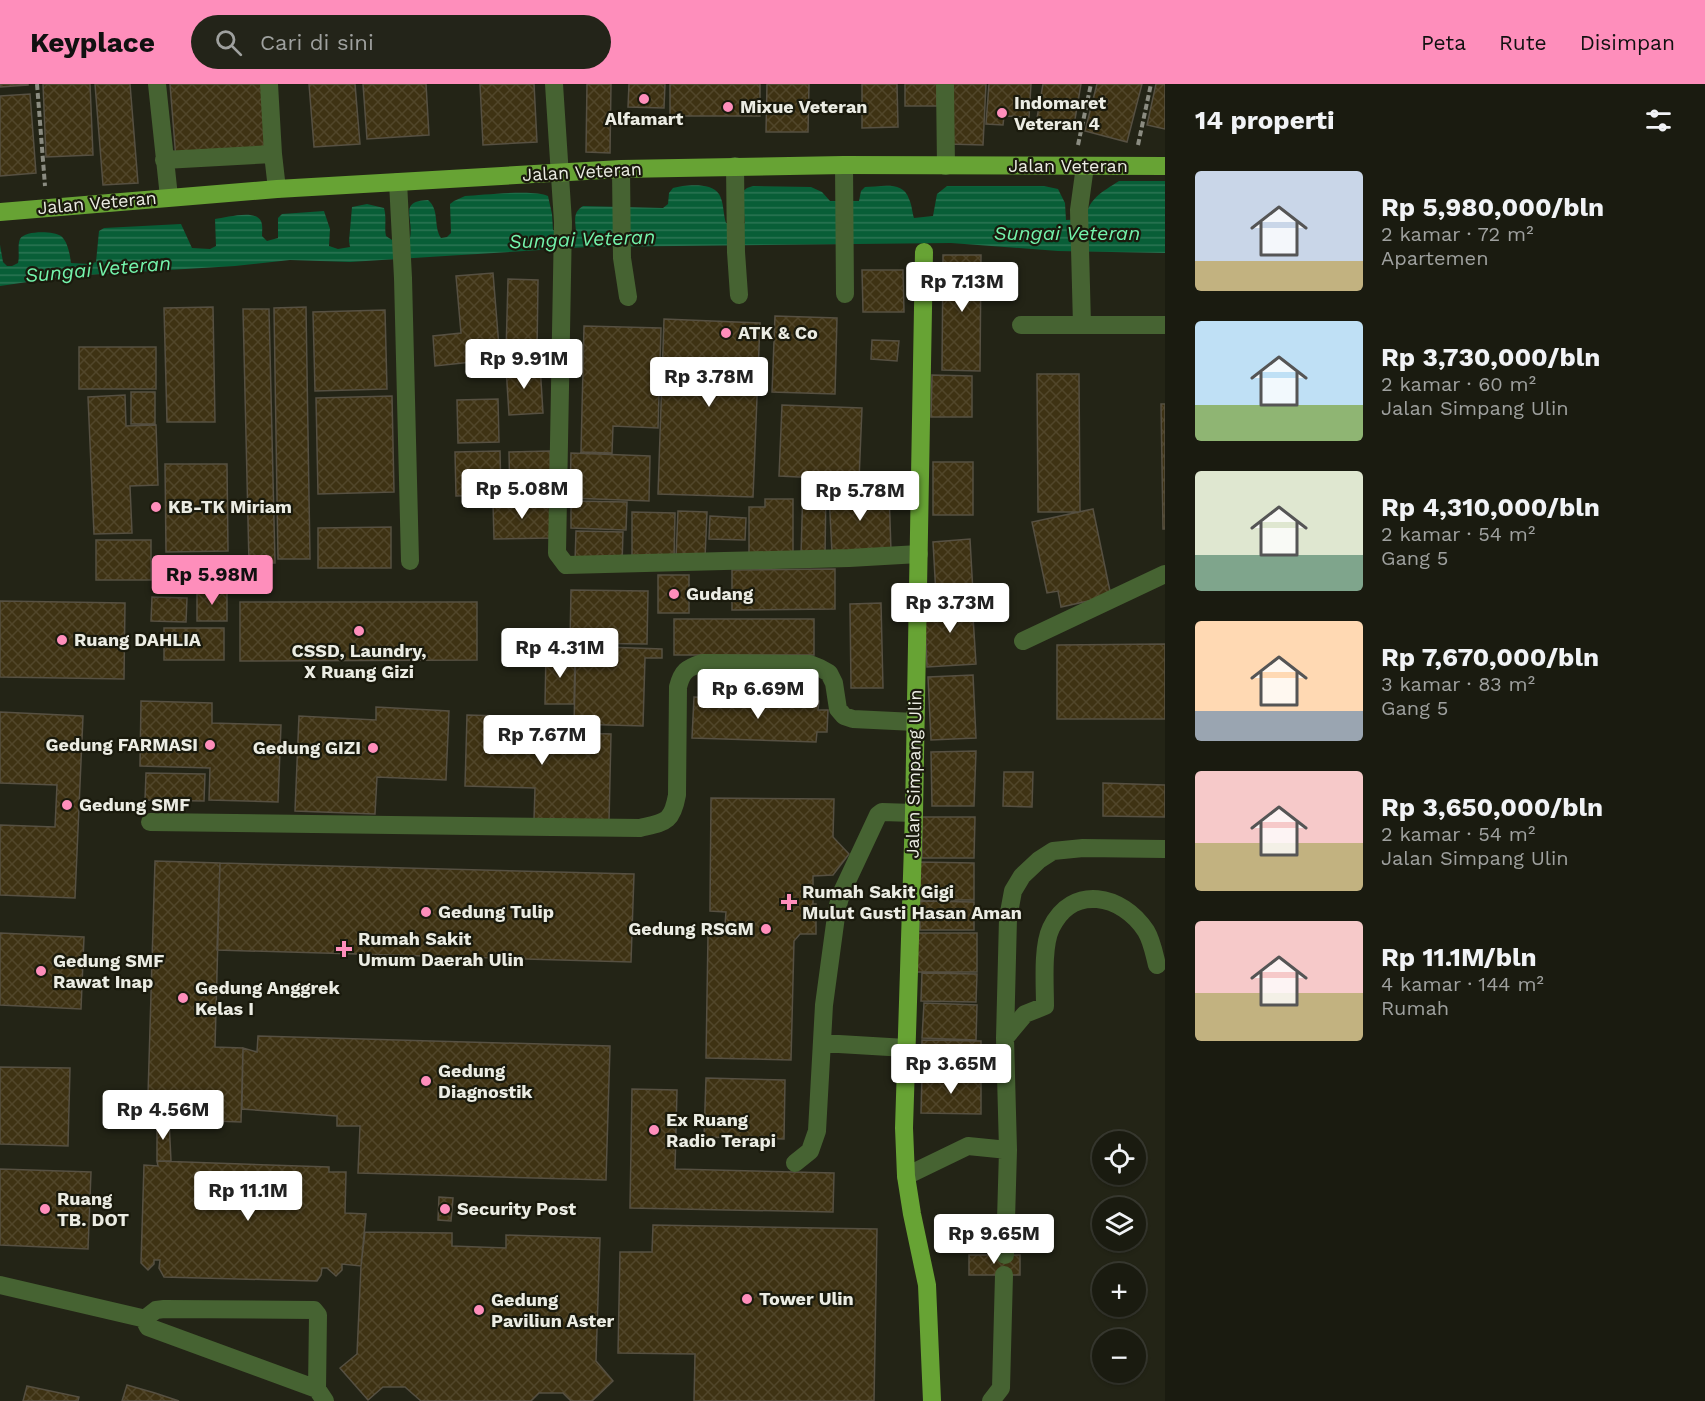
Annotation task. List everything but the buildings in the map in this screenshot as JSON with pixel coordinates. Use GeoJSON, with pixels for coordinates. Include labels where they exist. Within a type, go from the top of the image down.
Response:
{"type":"FeatureCollection","features":[{"type":"Feature","properties":{"kind":"main road","name":"Jalan Veteran"},"geometry":{"type":"LineString","coordinates":[[0,212],[277,189],[621,169],[844,165],[1165,166]]}},
{"type":"Feature","properties":{"kind":"main road","name":"Jalan Simpang Ulin"},"geometry":{"type":"LineString","coordinates":[[924,252],[914,813],[904,1128],[906,1176],[927,1285],[932,1401]]}},
{"type":"Feature","properties":{"kind":"street"},"geometry":{"type":"LineString","coordinates":[[157,84],[169,197]]}},
{"type":"Feature","properties":{"kind":"street"},"geometry":{"type":"LineString","coordinates":[[269,84],[277,189]]}},
{"type":"Feature","properties":{"kind":"street"},"geometry":{"type":"LineString","coordinates":[[554,84],[563,222],[557,554],[566,565],[837,559],[919,554]]}},
{"type":"Feature","properties":{"kind":"street"},"geometry":{"type":"LineString","coordinates":[[945,84],[946,166]]}},
{"type":"Feature","properties":{"kind":"street"},"geometry":{"type":"LineString","coordinates":[[164,160],[273,154]]}},
{"type":"Feature","properties":{"kind":"street"},"geometry":{"type":"LineString","coordinates":[[844,165],[845,294]]}},
{"type":"Feature","properties":{"kind":"street"},"geometry":{"type":"LineString","coordinates":[[735,166],[739,295]]}},
{"type":"Feature","properties":{"kind":"street"},"geometry":{"type":"LineString","coordinates":[[1079,166],[1082,325]]}},
{"type":"Feature","properties":{"kind":"street"},"geometry":{"type":"LineString","coordinates":[[621,169],[622,258],[628,297]]}},
{"type":"Feature","properties":{"kind":"street"},"geometry":{"type":"LineString","coordinates":[[398,182],[403,278],[410,561]]}},
{"type":"Feature","properties":{"kind":"street"},"geometry":{"type":"LineString","coordinates":[[1021,325],[1165,325]]}},
{"type":"Feature","properties":{"kind":"street"},"geometry":{"type":"LineString","coordinates":[[1023,641],[1165,574]]}},
{"type":"Feature","properties":{"kind":"street"},"geometry":{"type":"LineString","coordinates":[[150,822],[640,828],[654,825],[666,821],[674,811],[678,687],[681,675],[690,667],[702,663],[810,664],[829,673],[834,683],[838,709],[844,716],[854,719],[915,722]]}},
{"type":"Feature","properties":{"kind":"street"},"geometry":{"type":"LineString","coordinates":[[795,1162],[810,1151],[817,1131],[824,1005],[841,894],[878,815],[882,812],[914,813]]}},
{"type":"Feature","properties":{"kind":"street"},"geometry":{"type":"LineString","coordinates":[[1005,1255],[1008,1150],[1005,1038],[1008,918],[1013,891],[1022,876],[1053,851],[1083,848],[1165,849]]}},
{"type":"Feature","properties":{"kind":"street"},"geometry":{"type":"LineString","coordinates":[[1005,1038],[1025,1014],[1045,1006],[1045,970],[1050,930],[1060,912],[1080,900],[1096,898],[1109,900],[1134,917],[1145,930],[1153,945],[1157,965]]}},
{"type":"Feature","properties":{"kind":"street"},"geometry":{"type":"LineString","coordinates":[[822,1043],[906,1048]]}},
{"type":"Feature","properties":{"kind":"street"},"geometry":{"type":"LineString","coordinates":[[906,1176],[968,1146],[1008,1150]]}},
{"type":"Feature","properties":{"kind":"street"},"geometry":{"type":"LineString","coordinates":[[991,1401],[1001,1388],[1004,1275]]}},
{"type":"Feature","properties":{"kind":"street"},"geometry":{"type":"LineString","coordinates":[[0,1285],[146,1319]]}},
{"type":"Feature","properties":{"kind":"street"},"geometry":{"type":"LineString","coordinates":[[164,1309],[314,1310],[318,1315],[321,1395],[147,1327],[146,1319],[156,1310],[164,1309]]}},
{"type":"Feature","properties":{"kind":"path"},"geometry":{"type":"LineString","coordinates":[[37,84],[46,208]]}},
{"type":"Feature","properties":{"kind":"path"},"geometry":{"type":"LineString","coordinates":[[1079,166],[1091,84]]}},
{"type":"Feature","properties":{"kind":"path"},"geometry":{"type":"LineString","coordinates":[[1134,166],[1151,84]]}},
{"type":"Feature","properties":{"kind":"water","name":"Sungai Veteran"},"geometry":{"type":"Polygon","coordinates":[[[1119,181],[1165,181],[1165,253],[1058,251],[951,243],[588,247],[350,262],[290,260],[235,266],[69,276],[0,286],[0,245],[3,262],[7,266],[12,266],[18,263],[20,239],[33,233],[46,232],[61,236],[67,245],[71,263],[90,264],[96,262],[99,231],[104,228],[181,224],[192,248],[210,249],[216,246],[215,219],[247,215],[258,217],[262,223],[262,236],[267,241],[278,238],[278,218],[282,214],[324,211],[330,229],[329,246],[338,249],[350,247],[352,207],[367,204],[384,208],[386,236],[392,240],[410,238],[410,207],[419,201],[428,200],[434,208],[441,238],[451,233],[450,204],[454,201],[465,196],[532,193],[548,196],[553,230],[570,234],[576,231],[576,214],[583,206],[663,208],[668,204],[669,193],[673,188],[691,185],[715,190],[722,201],[726,223],[740,226],[745,223],[742,192],[753,186],[811,187],[822,192],[830,201],[859,201],[861,191],[865,187],[896,187],[906,193],[914,218],[933,216],[937,194],[947,186],[1044,186],[1058,189],[1065,203],[1066,220],[1085,219],[1093,201],[1119,181]]]}},
{"type":"Feature","properties":{"kind":"place","name":"Alfamart"},"geometry":{"type":"Point","coordinates":[644,99]}},
{"type":"Feature","properties":{"kind":"place","name":"Mixue Veteran"},"geometry":{"type":"Point","coordinates":[728,107]}},
{"type":"Feature","properties":{"kind":"place","name":"Indomaret Veteran 4"},"geometry":{"type":"Point","coordinates":[1002,113]}},
{"type":"Feature","properties":{"kind":"place","name":"ATK & Co"},"geometry":{"type":"Point","coordinates":[726,333]}},
{"type":"Feature","properties":{"kind":"place","name":"KB-TK Miriam"},"geometry":{"type":"Point","coordinates":[156,507]}},
{"type":"Feature","properties":{"kind":"place","name":"Gudang"},"geometry":{"type":"Point","coordinates":[674,594]}},
{"type":"Feature","properties":{"kind":"place","name":"CSSD, Laundry, X Ruang Gizi"},"geometry":{"type":"Point","coordinates":[359,631]}},
{"type":"Feature","properties":{"kind":"place","name":"Ruang DAHLIA"},"geometry":{"type":"Point","coordinates":[62,640]}},
{"type":"Feature","properties":{"kind":"place","name":"Gedung FARMASI"},"geometry":{"type":"Point","coordinates":[210,745]}},
{"type":"Feature","properties":{"kind":"place","name":"Gedung GIZI"},"geometry":{"type":"Point","coordinates":[373,748]}},
{"type":"Feature","properties":{"kind":"place","name":"Gedung SMF"},"geometry":{"type":"Point","coordinates":[67,805]}},
{"type":"Feature","properties":{"kind":"place","name":"Rumah Sakit Gigi Mulut Gusti Hasan Aman"},"geometry":{"type":"Point","coordinates":[789,902]}},
{"type":"Feature","properties":{"kind":"place","name":"Gedung Tulip"},"geometry":{"type":"Point","coordinates":[426,912]}},
{"type":"Feature","properties":{"kind":"place","name":"Gedung RSGM"},"geometry":{"type":"Point","coordinates":[766,929]}},
{"type":"Feature","properties":{"kind":"place","name":"Rumah Sakit Umum Daerah Ulin"},"geometry":{"type":"Point","coordinates":[344,949]}},
{"type":"Feature","properties":{"kind":"place","name":"Gedung SMF Rawat Inap"},"geometry":{"type":"Point","coordinates":[41,971]}},
{"type":"Feature","properties":{"kind":"place","name":"Gedung Anggrek Kelas I"},"geometry":{"type":"Point","coordinates":[183,998]}},
{"type":"Feature","properties":{"kind":"place","name":"Gedung Diagnostik"},"geometry":{"type":"Point","coordinates":[426,1081]}},
{"type":"Feature","properties":{"kind":"place","name":"Ex Ruang Radio Terapi"},"geometry":{"type":"Point","coordinates":[654,1130]}},
{"type":"Feature","properties":{"kind":"place","name":"Ruang TB. DOT"},"geometry":{"type":"Point","coordinates":[45,1209]}},
{"type":"Feature","properties":{"kind":"place","name":"Security Post"},"geometry":{"type":"Point","coordinates":[445,1209]}},
{"type":"Feature","properties":{"kind":"place","name":"Tower Ulin"},"geometry":{"type":"Point","coordinates":[747,1299]}},
{"type":"Feature","properties":{"kind":"place","name":"Gedung Paviliun Aster"},"geometry":{"type":"Point","coordinates":[479,1310]}}]}
